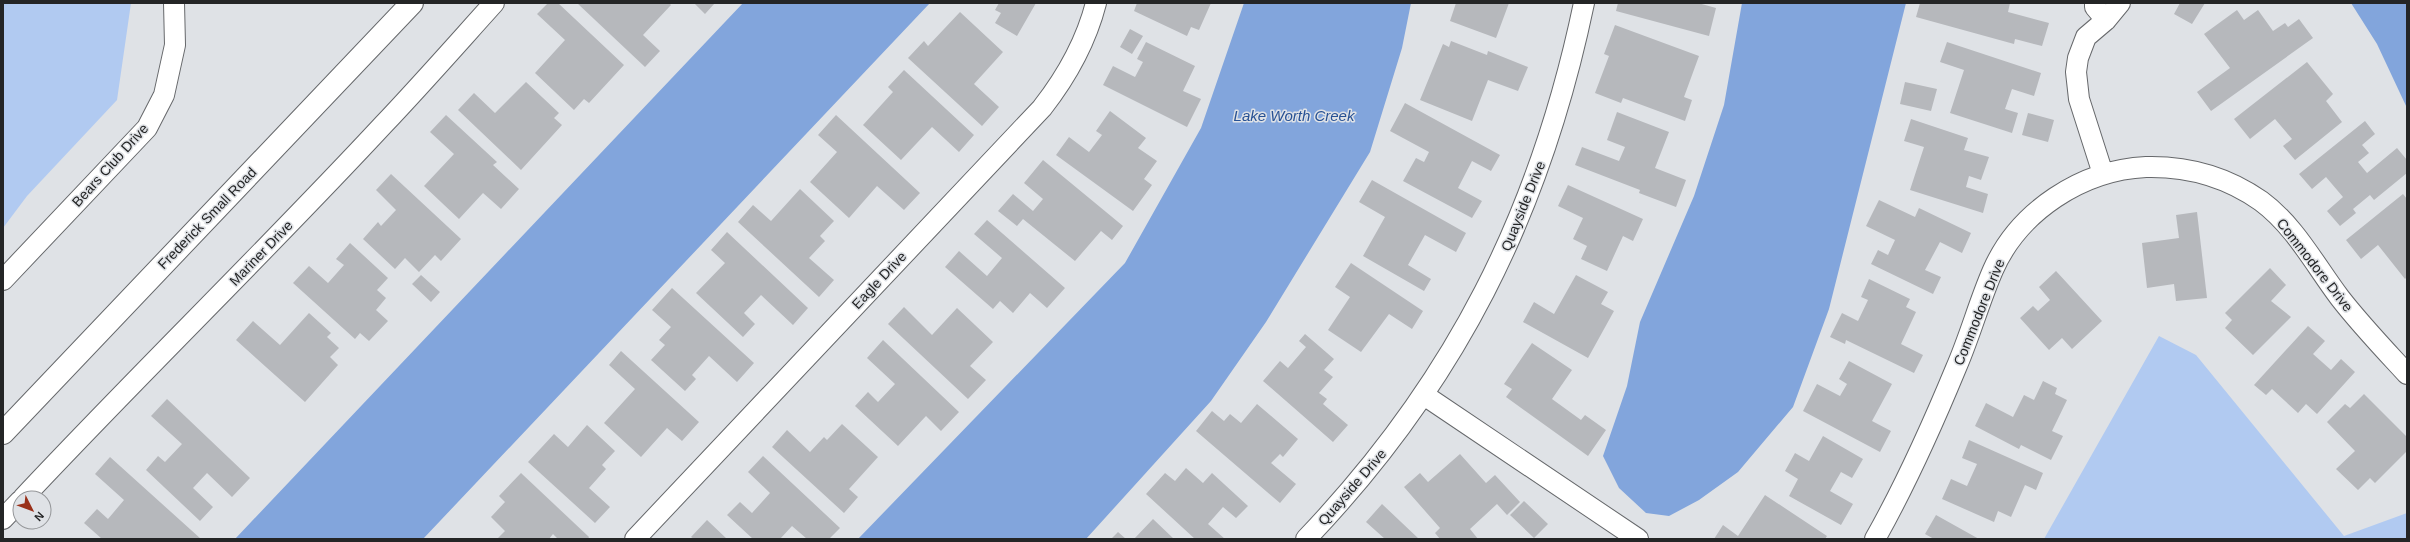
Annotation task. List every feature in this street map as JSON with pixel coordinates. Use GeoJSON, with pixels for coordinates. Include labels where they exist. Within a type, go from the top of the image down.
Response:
{"type":"FeatureCollection","features":[{"type":"Feature","properties":{"kind":"street","name":"Bears Club Drive"},"geometry":{"type":"LineString","coordinates":[[3,280],[147,128],[164,95],[175,45],[174,3]]}},
{"type":"Feature","properties":{"kind":"street","name":"Frederick Small Road"},"geometry":{"type":"LineString","coordinates":[[3,433],[412,3]]}},
{"type":"Feature","properties":{"kind":"street","name":"Mariner Drive"},"geometry":{"type":"LineString","coordinates":[[31,490],[119,396],[270,244],[384,125],[494,3]]}},
{"type":"Feature","properties":{"kind":"street","name":"Eagle Drive"},"geometry":{"type":"LineString","coordinates":[[635,539],[1042,108],[1057,88],[1079,50],[1096,3]]}},
{"type":"Feature","properties":{"kind":"street","name":"Quayside Drive"},"geometry":{"type":"LineString","coordinates":[[1306,539],[1334,510],[1386,448],[1424,395],[1458,340],[1490,283],[1517,224],[1541,164],[1560,103],[1584,3]]}},
{"type":"Feature","properties":{"kind":"street"},"geometry":{"type":"LineString","coordinates":[[2095,3],[2095,7],[2106,20]]}},
{"type":"Feature","properties":{"kind":"street"},"geometry":{"type":"LineString","coordinates":[[2103,174],[2079,99],[2076,72],[2078,58],[2086,36],[2106,20],[2120,3]]}},
{"type":"Feature","properties":{"kind":"street","name":"Commodore Drive"},"geometry":{"type":"LineString","coordinates":[[1875,539],[1928,434],[1959,362],[1994,269],[2007,245],[2024,224],[2044,206],[2078,184],[2103,174],[2134,168],[2161,167],[2187,169],[2226,182],[2261,201],[2282,219],[2299,239],[2340,298],[2372,338],[2407,374]]}},
{"type":"Feature","properties":{"kind":"street"},"geometry":{"type":"LineString","coordinates":[[1424,395],[1638,539]]}},
{"type":"Feature","properties":{"kind":"street"},"geometry":{"type":"LineString","coordinates":[[3,519],[12,509]]}},
{"type":"Feature","properties":{"kind":"shaded area"},"geometry":{"type":"Polygon","coordinates":[[[3,3],[131,3],[117,100],[27,196],[3,228],[3,3]]]}},
{"type":"Feature","properties":{"kind":"shaded area"},"geometry":{"type":"Polygon","coordinates":[[[2159,336],[2196,355],[2344,536],[2407,513],[2407,539],[2044,539],[2159,336]]]}},
{"type":"Feature","properties":{"kind":"water"},"geometry":{"type":"Polygon","coordinates":[[[743,3],[930,3],[423,539],[235,539],[743,3]]]}},
{"type":"Feature","properties":{"kind":"water","name":"Lake Worth Creek"},"geometry":{"type":"Polygon","coordinates":[[[1244,3],[1411,3],[1402,48],[1370,152],[1266,322],[1211,401],[1086,539],[858,539],[1125,263],[1201,128],[1244,3]]]}},
{"type":"Feature","properties":{"kind":"water"},"geometry":{"type":"Polygon","coordinates":[[[1742,3],[1906,3],[1829,309],[1793,407],[1738,472],[1699,500],[1669,516],[1646,513],[1619,488],[1603,456],[1627,386],[1640,322],[1694,196],[1724,105],[1742,3]]]}},
{"type":"Feature","properties":{"kind":"water"},"geometry":{"type":"Polygon","coordinates":[[[2351,3],[2407,3],[2407,108],[2377,44],[2351,3]]]}},
{"type":"Feature","properties":{"kind":"building"},"geometry":{"type":"Polygon","coordinates":[[[548,3],[558,3],[624,65],[589,103],[584,99],[574,110],[535,73],[565,40],[537,14],[548,3]]]}},
{"type":"Feature","properties":{"kind":"building"},"geometry":{"type":"Polygon","coordinates":[[[577,3],[669,3],[671,5],[643,35],[660,51],[645,67],[577,3]]]}},
{"type":"Feature","properties":{"kind":"building"},"geometry":{"type":"Polygon","coordinates":[[[694,3],[715,3],[705,14],[694,3]]]}},
{"type":"Feature","properties":{"kind":"building"},"geometry":{"type":"Polygon","coordinates":[[[999,3],[1036,3],[1017,36],[995,23],[1001,13],[995,10],[999,3]]]}},
{"type":"Feature","properties":{"kind":"building"},"geometry":{"type":"Polygon","coordinates":[[[1137,3],[1211,3],[1199,30],[1191,27],[1187,36],[1134,11],[1137,3]]]}},
{"type":"Feature","properties":{"kind":"building"},"geometry":{"type":"Polygon","coordinates":[[[1456,3],[1509,3],[1496,38],[1450,21],[1456,3]]]}},
{"type":"Feature","properties":{"kind":"building"},"geometry":{"type":"Polygon","coordinates":[[[1618,3],[1698,3],[1716,8],[1709,36],[1616,11],[1618,3]]]}},
{"type":"Feature","properties":{"kind":"building"},"geometry":{"type":"Polygon","coordinates":[[[1920,3],[2010,3],[2008,12],[2049,23],[2042,46],[2015,39],[2014,44],[1916,17],[1920,3]]]}},
{"type":"Feature","properties":{"kind":"building"},"geometry":{"type":"Polygon","coordinates":[[[2180,3],[2205,3],[2192,24],[2174,14],[2180,3]]]}},
{"type":"Feature","properties":{"kind":"building"},"geometry":{"type":"Polygon","coordinates":[[[2237,10],[2244,20],[2258,10],[2273,31],[2285,23],[2288,27],[2299,19],[2313,38],[2211,111],[2197,92],[2230,68],[2204,34],[2237,10]]]}},
{"type":"Feature","properties":{"kind":"building"},"geometry":{"type":"Polygon","coordinates":[[[960,12],[1003,52],[974,84],[999,107],[982,126],[908,58],[924,41],[928,46],[960,12]]]}},
{"type":"Feature","properties":{"kind":"building"},"geometry":{"type":"Polygon","coordinates":[[[1615,25],[1699,56],[1684,97],[1692,100],[1685,121],[1623,98],[1621,103],[1595,93],[1609,56],[1604,54],[1615,25]]]}},
{"type":"Feature","properties":{"kind":"building"},"geometry":{"type":"Polygon","coordinates":[[[1130,29],[1143,36],[1132,54],[1120,47],[1130,29]]]}},
{"type":"Feature","properties":{"kind":"building"},"geometry":{"type":"Polygon","coordinates":[[[1451,41],[1487,55],[1488,51],[1528,67],[1518,91],[1488,80],[1472,121],[1420,100],[1443,44],[1449,47],[1451,41]]]}},
{"type":"Feature","properties":{"kind":"building"},"geometry":{"type":"Polygon","coordinates":[[[1146,42],[1195,66],[1183,91],[1201,99],[1187,127],[1103,85],[1113,66],[1135,77],[1143,62],[1137,59],[1146,42]]]}},
{"type":"Feature","properties":{"kind":"building"},"geometry":{"type":"Polygon","coordinates":[[[1947,42],[2041,73],[2034,96],[2012,89],[2005,109],[2018,113],[2012,133],[1950,113],[1964,70],[1940,62],[1947,42]]]}},
{"type":"Feature","properties":{"kind":"building"},"geometry":{"type":"Polygon","coordinates":[[[2307,62],[2333,94],[2326,101],[2342,122],[2295,160],[2283,146],[2292,139],[2275,119],[2250,139],[2234,119],[2307,62]]]}},
{"type":"Feature","properties":{"kind":"building"},"geometry":{"type":"Polygon","coordinates":[[[904,70],[974,135],[959,152],[932,127],[901,160],[863,125],[893,92],[888,87],[904,70]]]}},
{"type":"Feature","properties":{"kind":"building"},"geometry":{"type":"Polygon","coordinates":[[[526,82],[559,113],[554,118],[562,125],[521,170],[458,110],[474,93],[495,113],[526,82]]]}},
{"type":"Feature","properties":{"kind":"building"},"geometry":{"type":"Polygon","coordinates":[[[1905,82],[1937,89],[1931,111],[1900,104],[1905,82]]]}},
{"type":"Feature","properties":{"kind":"building"},"geometry":{"type":"Polygon","coordinates":[[[1405,103],[1500,155],[1491,171],[1472,161],[1458,188],[1482,201],[1472,218],[1403,181],[1416,158],[1424,162],[1429,152],[1390,131],[1405,103]]]}},
{"type":"Feature","properties":{"kind":"building"},"geometry":{"type":"Polygon","coordinates":[[[1110,111],[1146,138],[1138,148],[1157,161],[1144,179],[1152,185],[1133,211],[1056,155],[1069,137],[1089,152],[1102,135],[1096,131],[1110,111]]]}},
{"type":"Feature","properties":{"kind":"building"},"geometry":{"type":"Polygon","coordinates":[[[1617,112],[1669,132],[1655,168],[1686,180],[1676,207],[1639,193],[1640,190],[1575,165],[1582,147],[1619,161],[1625,147],[1607,140],[1617,112]]]}},
{"type":"Feature","properties":{"kind":"building"},"geometry":{"type":"Polygon","coordinates":[[[2028,113],[2054,120],[2048,142],[2022,135],[2028,113]]]}},
{"type":"Feature","properties":{"kind":"building"},"geometry":{"type":"Polygon","coordinates":[[[446,115],[497,162],[493,165],[519,189],[501,209],[483,193],[459,219],[424,186],[454,154],[430,132],[446,115]]]}},
{"type":"Feature","properties":{"kind":"building"},"geometry":{"type":"Polygon","coordinates":[[[836,115],[920,193],[904,210],[877,186],[849,218],[810,182],[837,152],[818,135],[836,115]]]}},
{"type":"Feature","properties":{"kind":"building"},"geometry":{"type":"Polygon","coordinates":[[[1911,119],[1968,138],[1964,150],[1989,157],[1981,180],[1969,176],[1966,187],[1988,194],[1983,213],[1910,190],[1924,147],[1904,141],[1911,119]]]}},
{"type":"Feature","properties":{"kind":"building"},"geometry":{"type":"Polygon","coordinates":[[[2365,121],[2375,134],[2362,145],[2369,153],[2358,162],[2367,173],[2397,148],[2407,160],[2407,173],[2374,200],[2370,195],[2353,209],[2356,213],[2340,226],[2327,211],[2343,197],[2326,177],[2312,189],[2299,174],[2365,121]]]}},
{"type":"Feature","properties":{"kind":"building"},"geometry":{"type":"Polygon","coordinates":[[[1043,160],[1123,226],[1112,240],[1101,231],[1075,261],[1023,219],[1017,226],[998,211],[1013,194],[1033,211],[1043,199],[1024,183],[1043,160]]]}},
{"type":"Feature","properties":{"kind":"building"},"geometry":{"type":"Polygon","coordinates":[[[391,174],[461,239],[441,261],[435,255],[419,272],[405,258],[395,269],[363,239],[378,222],[381,226],[396,210],[376,190],[391,174]]]}},
{"type":"Feature","properties":{"kind":"building"},"geometry":{"type":"Polygon","coordinates":[[[1372,180],[1466,233],[1456,252],[1425,235],[1408,265],[1431,279],[1424,291],[1363,256],[1385,217],[1359,202],[1372,180]]]}},
{"type":"Feature","properties":{"kind":"building"},"geometry":{"type":"Polygon","coordinates":[[[1568,185],[1643,219],[1633,241],[1623,236],[1607,271],[1581,259],[1587,246],[1573,239],[1583,218],[1558,206],[1568,185]]]}},
{"type":"Feature","properties":{"kind":"building"},"geometry":{"type":"Polygon","coordinates":[[[800,189],[834,221],[820,236],[825,241],[809,258],[834,280],[819,297],[738,222],[753,205],[771,221],[800,189]]]}},
{"type":"Feature","properties":{"kind":"building"},"geometry":{"type":"Polygon","coordinates":[[[2403,194],[2407,199],[2407,277],[2405,279],[2378,245],[2361,259],[2346,240],[2403,194]]]}},
{"type":"Feature","properties":{"kind":"building"},"geometry":{"type":"Polygon","coordinates":[[[1879,200],[1915,217],[1919,208],[1971,233],[1962,253],[1940,242],[1925,270],[1941,277],[1933,294],[1871,264],[1878,250],[1888,255],[1895,240],[1866,226],[1879,200]]]}},
{"type":"Feature","properties":{"kind":"building"},"geometry":{"type":"Polygon","coordinates":[[[2197,212],[2207,298],[2176,301],[2174,284],[2147,288],[2142,243],[2179,238],[2176,215],[2197,212]]]}},
{"type":"Feature","properties":{"kind":"building"},"geometry":{"type":"Polygon","coordinates":[[[987,220],[1065,288],[1047,308],[1030,293],[1013,313],[1000,301],[993,309],[945,267],[959,251],[987,276],[1002,258],[974,234],[987,220]]]}},
{"type":"Feature","properties":{"kind":"building"},"geometry":{"type":"Polygon","coordinates":[[[727,232],[808,308],[793,325],[761,295],[744,313],[755,324],[743,337],[696,293],[725,263],[711,250],[727,232]]]}},
{"type":"Feature","properties":{"kind":"building"},"geometry":{"type":"Polygon","coordinates":[[[350,243],[388,278],[377,290],[386,298],[376,310],[388,321],[369,341],[360,333],[355,339],[293,283],[309,266],[328,283],[344,265],[336,259],[350,243]]]}},
{"type":"Feature","properties":{"kind":"building"},"geometry":{"type":"Polygon","coordinates":[[[1351,263],[1423,311],[1412,329],[1389,314],[1361,352],[1328,330],[1350,297],[1335,287],[1351,263]]]}},
{"type":"Feature","properties":{"kind":"building"},"geometry":{"type":"Polygon","coordinates":[[[2270,268],[2286,285],[2271,301],[2291,317],[2253,355],[2225,328],[2232,320],[2225,313],[2270,268]]]}},
{"type":"Feature","properties":{"kind":"building"},"geometry":{"type":"Polygon","coordinates":[[[2056,271],[2102,321],[2072,349],[2062,338],[2049,350],[2020,318],[2033,306],[2038,311],[2050,300],[2039,287],[2056,271]]]}},
{"type":"Feature","properties":{"kind":"building"},"geometry":{"type":"Polygon","coordinates":[[[421,275],[440,292],[431,302],[412,284],[421,275]]]}},
{"type":"Feature","properties":{"kind":"building"},"geometry":{"type":"Polygon","coordinates":[[[1576,275],[1608,292],[1601,304],[1614,311],[1588,358],[1523,322],[1534,302],[1554,314],[1576,275]]]}},
{"type":"Feature","properties":{"kind":"building"},"geometry":{"type":"Polygon","coordinates":[[[1869,279],[1910,299],[1906,307],[1916,312],[1901,344],[1923,355],[1914,373],[1846,340],[1845,344],[1830,337],[1842,313],[1858,321],[1868,300],[1861,297],[1869,279]]]}},
{"type":"Feature","properties":{"kind":"building"},"geometry":{"type":"Polygon","coordinates":[[[672,288],[754,363],[737,382],[709,356],[692,375],[696,379],[685,391],[651,360],[665,345],[659,340],[671,327],[652,310],[672,288]]]}},
{"type":"Feature","properties":{"kind":"building"},"geometry":{"type":"Polygon","coordinates":[[[904,307],[932,335],[957,308],[993,342],[970,366],[986,380],[968,399],[888,324],[904,307]]]}},
{"type":"Feature","properties":{"kind":"building"},"geometry":{"type":"Polygon","coordinates":[[[309,313],[331,333],[327,337],[339,348],[330,357],[338,365],[305,402],[236,340],[253,321],[280,345],[309,313]]]}},
{"type":"Feature","properties":{"kind":"building"},"geometry":{"type":"Polygon","coordinates":[[[2308,326],[2325,341],[2313,354],[2331,370],[2341,359],[2355,372],[2317,414],[2306,404],[2298,413],[2272,389],[2266,395],[2254,385],[2308,326]]]}},
{"type":"Feature","properties":{"kind":"building"},"geometry":{"type":"Polygon","coordinates":[[[1305,334],[1334,359],[1324,370],[1333,377],[1319,393],[1327,399],[1323,404],[1348,425],[1333,442],[1263,381],[1280,361],[1288,368],[1306,347],[1299,341],[1305,334]]]}},
{"type":"Feature","properties":{"kind":"building"},"geometry":{"type":"Polygon","coordinates":[[[883,340],[959,412],[941,431],[926,416],[898,446],[855,406],[868,392],[878,402],[895,384],[867,358],[883,340]]]}},
{"type":"Feature","properties":{"kind":"building"},"geometry":{"type":"Polygon","coordinates":[[[1532,343],[1572,370],[1552,399],[1581,420],[1585,415],[1606,430],[1588,456],[1506,397],[1512,389],[1504,384],[1532,343]]]}},
{"type":"Feature","properties":{"kind":"building"},"geometry":{"type":"Polygon","coordinates":[[[621,351],[699,422],[682,441],[667,428],[641,457],[604,423],[635,389],[609,365],[621,351]]]}},
{"type":"Feature","properties":{"kind":"building"},"geometry":{"type":"Polygon","coordinates":[[[1849,361],[1892,384],[1872,421],[1891,431],[1880,452],[1803,411],[1817,384],[1840,396],[1847,384],[1839,379],[1849,361]]]}},
{"type":"Feature","properties":{"kind":"building"},"geometry":{"type":"Polygon","coordinates":[[[2043,381],[2057,388],[2055,394],[2067,400],[2052,431],[2063,436],[2051,460],[2021,445],[2019,449],[1975,426],[1986,403],[2013,417],[2024,395],[2034,400],[2043,381]]]}},
{"type":"Feature","properties":{"kind":"building"},"geometry":{"type":"Polygon","coordinates":[[[2364,394],[2407,437],[2407,451],[2375,483],[2370,478],[2358,490],[2336,469],[2355,451],[2327,422],[2345,404],[2350,408],[2364,394]]]}},
{"type":"Feature","properties":{"kind":"building"},"geometry":{"type":"Polygon","coordinates":[[[167,399],[250,478],[232,497],[207,473],[193,488],[213,507],[200,521],[146,470],[158,456],[165,462],[182,444],[151,416],[167,399]]]}},
{"type":"Feature","properties":{"kind":"building"},"geometry":{"type":"Polygon","coordinates":[[[1257,404],[1298,439],[1283,457],[1280,454],[1271,463],[1296,484],[1280,503],[1196,431],[1212,411],[1224,421],[1230,414],[1241,423],[1257,404]]]}},
{"type":"Feature","properties":{"kind":"building"},"geometry":{"type":"Polygon","coordinates":[[[842,424],[878,457],[849,489],[858,497],[844,513],[772,447],[787,430],[810,452],[824,437],[827,440],[842,424]]]}},
{"type":"Feature","properties":{"kind":"building"},"geometry":{"type":"Polygon","coordinates":[[[587,425],[615,451],[602,465],[606,469],[589,488],[610,507],[595,523],[528,462],[554,434],[568,447],[587,425]]]}},
{"type":"Feature","properties":{"kind":"building"},"geometry":{"type":"Polygon","coordinates":[[[1823,436],[1863,459],[1852,478],[1841,472],[1830,491],[1853,504],[1841,525],[1789,496],[1798,479],[1785,471],[1795,453],[1809,461],[1823,436]]]}},
{"type":"Feature","properties":{"kind":"building"},"geometry":{"type":"Polygon","coordinates":[[[1969,440],[2043,473],[2036,490],[2025,485],[2011,517],[1998,511],[1994,522],[1942,499],[1951,479],[1967,486],[1977,464],[1962,458],[1969,440]]]}},
{"type":"Feature","properties":{"kind":"building"},"geometry":{"type":"Polygon","coordinates":[[[1460,454],[1486,483],[1495,475],[1520,502],[1507,515],[1497,504],[1470,529],[1478,539],[1440,539],[1435,533],[1440,528],[1404,487],[1420,473],[1428,482],[1460,454]]]}},
{"type":"Feature","properties":{"kind":"building"},"geometry":{"type":"Polygon","coordinates":[[[763,456],[840,528],[829,539],[807,539],[792,526],[780,539],[753,539],[727,515],[740,502],[752,513],[770,493],[748,472],[763,456]]]}},
{"type":"Feature","properties":{"kind":"building"},"geometry":{"type":"Polygon","coordinates":[[[110,457],[201,539],[102,539],[84,523],[97,509],[108,519],[124,500],[95,474],[110,457]]]}},
{"type":"Feature","properties":{"kind":"building"},"geometry":{"type":"Polygon","coordinates":[[[1186,468],[1203,483],[1212,473],[1248,506],[1236,518],[1223,507],[1208,524],[1225,539],[1195,539],[1146,494],[1165,473],[1175,481],[1186,468]]]}},
{"type":"Feature","properties":{"kind":"building"},"geometry":{"type":"Polygon","coordinates":[[[521,473],[589,537],[588,539],[558,539],[553,534],[549,539],[497,539],[505,531],[491,517],[505,502],[499,496],[521,473]]]}},
{"type":"Feature","properties":{"kind":"building"},"geometry":{"type":"Polygon","coordinates":[[[1765,495],[1827,536],[1825,539],[1714,539],[1723,525],[1738,536],[1765,495]]]}},
{"type":"Feature","properties":{"kind":"building"},"geometry":{"type":"Polygon","coordinates":[[[1524,501],[1548,524],[1534,538],[1510,515],[1524,501]]]}},
{"type":"Feature","properties":{"kind":"building"},"geometry":{"type":"Polygon","coordinates":[[[1382,504],[1419,539],[1385,539],[1366,522],[1382,504]]]}},
{"type":"Feature","properties":{"kind":"building"},"geometry":{"type":"Polygon","coordinates":[[[1936,515],[1979,539],[1934,539],[1925,534],[1936,515]]]}},
{"type":"Feature","properties":{"kind":"building"},"geometry":{"type":"Polygon","coordinates":[[[1153,519],[1174,539],[1134,539],[1153,519]]]}},
{"type":"Feature","properties":{"kind":"building"},"geometry":{"type":"Polygon","coordinates":[[[707,520],[727,539],[694,539],[691,537],[707,520]]]}},
{"type":"Feature","properties":{"kind":"building"},"geometry":{"type":"Polygon","coordinates":[[[1118,532],[1126,539],[1111,539],[1118,532]]]}}]}
